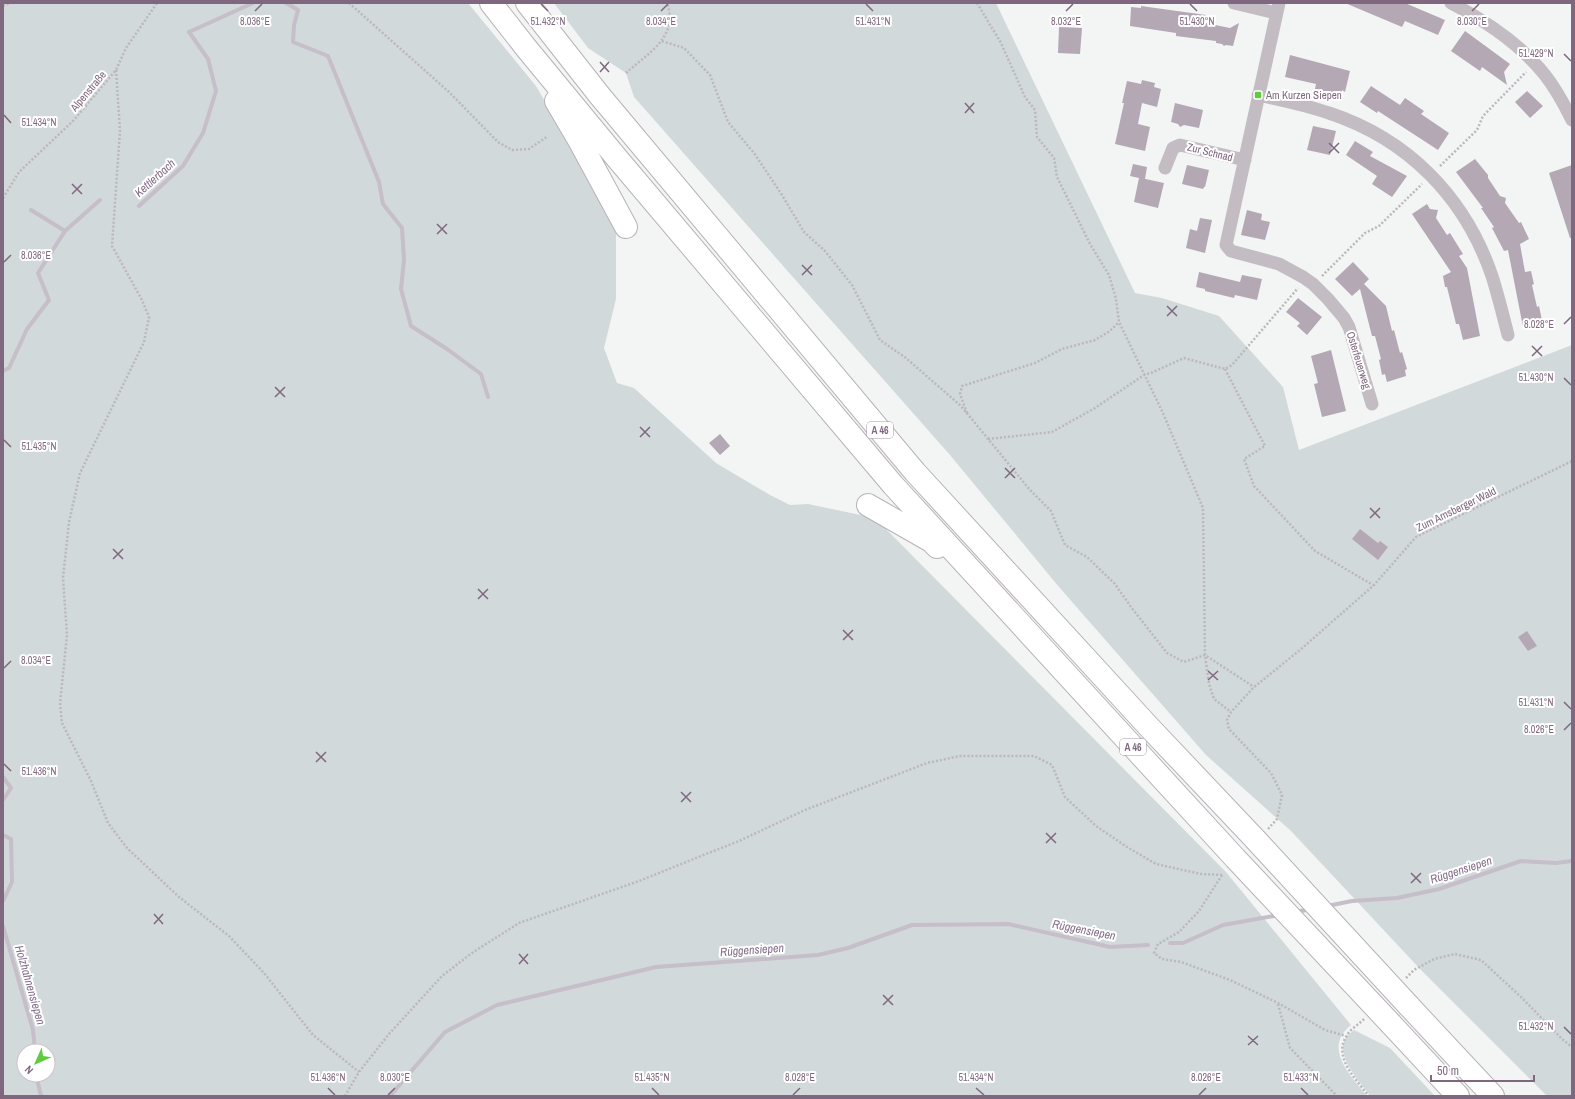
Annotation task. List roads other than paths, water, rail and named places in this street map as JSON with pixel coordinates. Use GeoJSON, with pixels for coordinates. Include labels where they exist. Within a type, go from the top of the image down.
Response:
{"type":"FeatureCollection","features":[{"type":"Feature","properties":{"kind":"highway","name":"A 46"},"geometry":{"type":"LineString","coordinates":[[491,3],[527,49],[893,485],[1235,858],[1458,1096]]}},
{"type":"Feature","properties":{"kind":"highway","name":"A 46"},"geometry":{"type":"LineString","coordinates":[[527,3],[600,96],[915,472],[1149,727],[1493,1096]]}},
{"type":"Feature","properties":{"kind":"highway"},"geometry":{"type":"LineString","coordinates":[[527,49],[626,227]]}},
{"type":"Feature","properties":{"kind":"highway"},"geometry":{"type":"LineString","coordinates":[[868,505],[931,541],[1003,618],[1031,637]]}},
{"type":"Feature","properties":{"kind":"street"},"geometry":{"type":"LineString","coordinates":[[1234,3],[1278,8],[1245,160]]}},
{"type":"Feature","properties":{"kind":"street"},"geometry":{"type":"LineString","coordinates":[[1450,3],[1471,14],[1500,34],[1535,63],[1552,84],[1572,120]]}},
{"type":"Feature","properties":{"kind":"street"},"geometry":{"type":"LineString","coordinates":[[1258,95],[1328,112],[1364,127],[1396,146],[1431,175],[1454,202],[1474,234],[1492,276],[1508,335]]}},
{"type":"Feature","properties":{"kind":"street","name":"Zur Schnad"},"geometry":{"type":"LineString","coordinates":[[1165,168],[1173,148],[1180,145],[1245,160]]}},
{"type":"Feature","properties":{"kind":"street","name":"Osterfeuerweg"},"geometry":{"type":"LineString","coordinates":[[1245,160],[1226,241],[1228,247],[1231,251],[1279,264],[1292,270],[1313,284],[1338,309],[1349,327],[1372,404]]}},
{"type":"Feature","properties":{"kind":"waterway","name":"Kettlerbach"},"geometry":{"type":"LineString","coordinates":[[139,206],[183,166],[203,133],[216,91],[208,59],[189,32],[253,3]]}},
{"type":"Feature","properties":{"kind":"waterway"},"geometry":{"type":"LineString","coordinates":[[286,3],[298,10],[294,25],[293,42],[328,56],[379,182],[383,204],[402,228],[404,260],[401,289],[411,326],[447,349],[481,374],[488,397]]}},
{"type":"Feature","properties":{"kind":"waterway","name":"Kettlerbach"},"geometry":{"type":"LineString","coordinates":[[3,371],[9,368],[27,329],[49,300],[38,273],[65,231],[100,200]]}},
{"type":"Feature","properties":{"kind":"waterway"},"geometry":{"type":"LineString","coordinates":[[31,210],[65,231]]}},
{"type":"Feature","properties":{"kind":"waterway","name":"Holzhahnensiepen"},"geometry":{"type":"LineString","coordinates":[[3,777],[11,788],[3,800]]}},
{"type":"Feature","properties":{"kind":"waterway","name":"Holzhahnensiepen"},"geometry":{"type":"LineString","coordinates":[[3,835],[11,839],[12,882],[3,901]]}},
{"type":"Feature","properties":{"kind":"waterway","name":"Rüggensiepen"},"geometry":{"type":"LineString","coordinates":[[1327,906],[1352,901],[1397,898],[1439,889],[1521,861],[1556,863],[1572,861]]}},
{"type":"Feature","properties":{"kind":"waterway","name":"Rüggensiepen"},"geometry":{"type":"LineString","coordinates":[[1296,912],[1311,909]]}},
{"type":"Feature","properties":{"kind":"waterway","name":"Rüggensiepen"},"geometry":{"type":"LineString","coordinates":[[1170,943],[1183,943],[1223,925],[1279,915]]}},
{"type":"Feature","properties":{"kind":"waterway","name":"Rüggensiepen"},"geometry":{"type":"LineString","coordinates":[[390,1096],[445,1032],[497,1005],[656,967],[818,955],[848,948],[912,925],[1008,924],[1110,947],[1148,945]]}},
{"type":"Feature","properties":{"kind":"waterway","name":"Holzhahnensiepen"},"geometry":{"type":"LineString","coordinates":[[3,926],[33,1030],[34,1043]]}},
{"type":"Feature","properties":{"kind":"waterway","name":"Holzhahnensiepen"},"geometry":{"type":"LineString","coordinates":[[38,1083],[41,1096]]}},
{"type":"Feature","properties":{"kind":"place","name":"Am Kurzen Siepen"},"geometry":{"type":"Point","coordinates":[1258,95]}}]}
